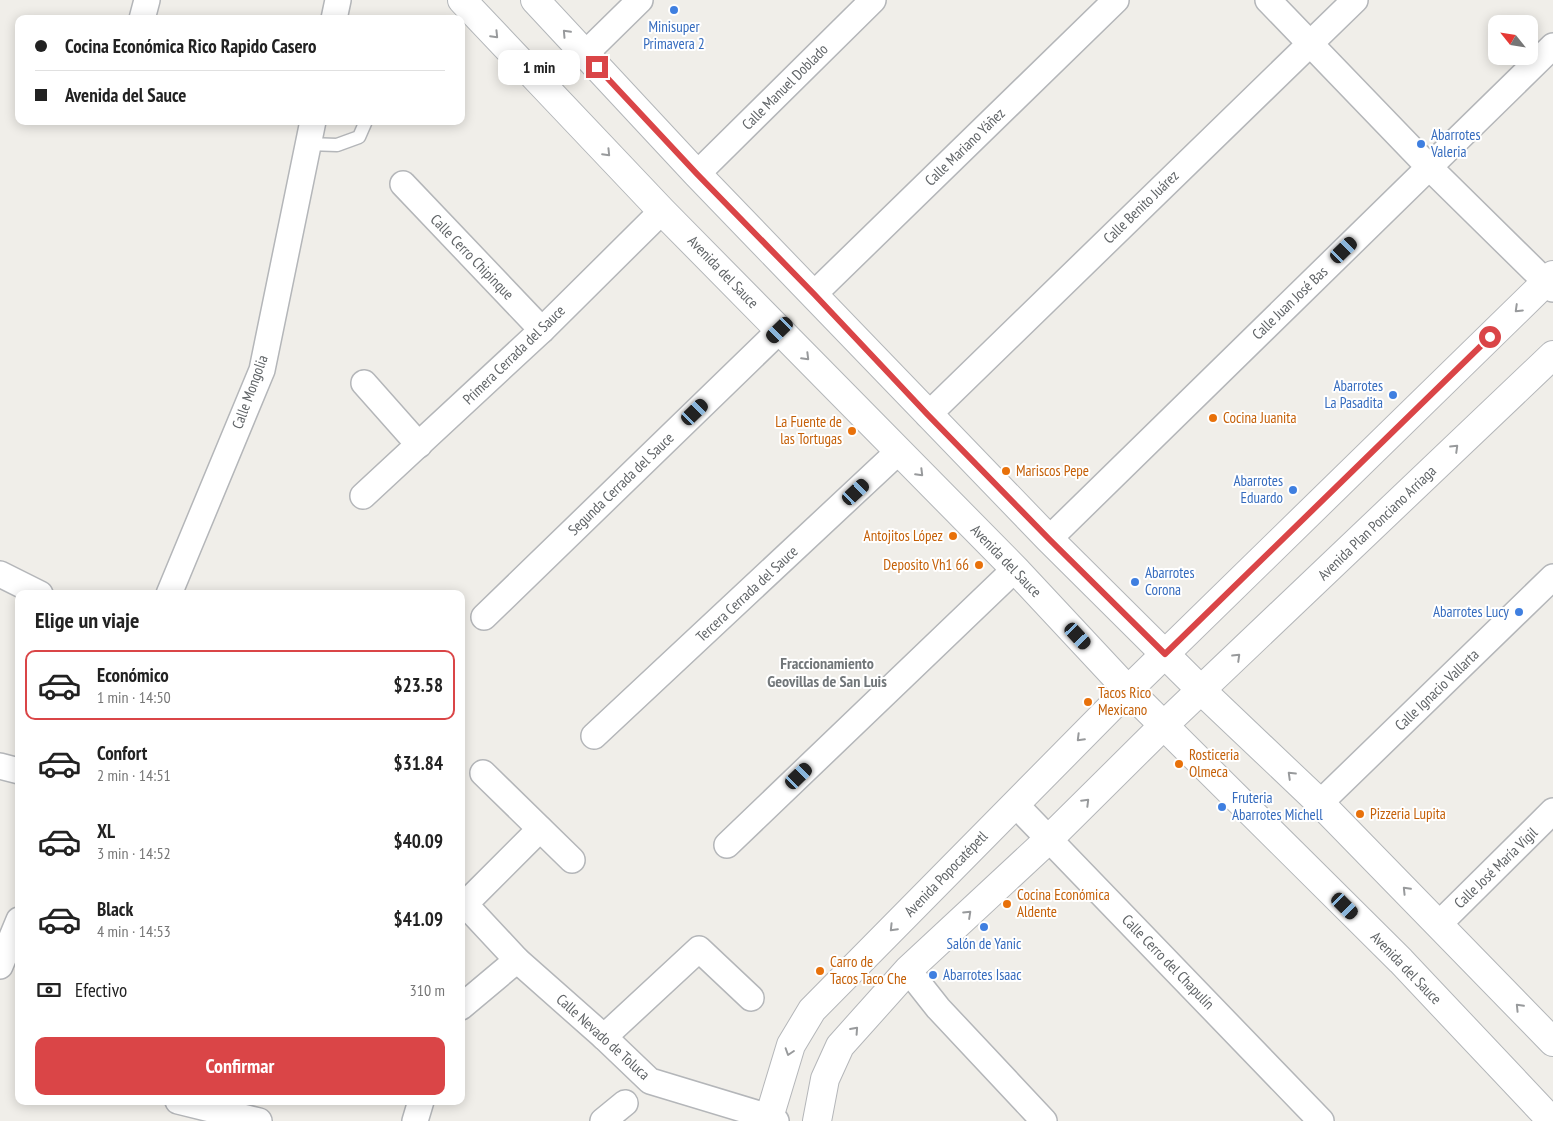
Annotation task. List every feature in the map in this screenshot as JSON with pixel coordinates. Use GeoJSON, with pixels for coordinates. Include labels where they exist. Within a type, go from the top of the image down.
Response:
{"type":"FeatureCollection","features":[{"type":"Feature","properties":{"kind":"main road","name":"Avenida del Sauce"},"geometry":{"type":"LineString","coordinates":[[462,0],[662,210],[1015,569],[1128,690],[1400,961],[1552,1121]]}},
{"type":"Feature","properties":{"kind":"main road"},"geometry":{"type":"LineString","coordinates":[[535,0],[697,174],[1049,539],[1202,691],[1320,803],[1553,1042]]}},
{"type":"Feature","properties":{"kind":"main road"},"geometry":{"type":"LineString","coordinates":[[1165,654],[1551,282]]}},
{"type":"Feature","properties":{"kind":"main road","name":"Avenida Plan Ponciano Arriaga"},"geometry":{"type":"LineString","coordinates":[[1202,691],[1553,355]]}},
{"type":"Feature","properties":{"kind":"main road","name":"Avenida Popocatépetl"},"geometry":{"type":"LineString","coordinates":[[771,1120],[791,1045],[812,1010],[1165,654]]}},
{"type":"Feature","properties":{"kind":"main road"},"geometry":{"type":"LineString","coordinates":[[817,1121],[825,1079],[840,1046],[908,970],[1049,839],[1202,691]]}},
{"type":"Feature","properties":{"kind":"street"},"geometry":{"type":"LineString","coordinates":[[143,15],[147,0]]}},
{"type":"Feature","properties":{"kind":"street"},"geometry":{"type":"LineString","coordinates":[[335,15],[338,0]]}},
{"type":"Feature","properties":{"kind":"street"},"geometry":{"type":"LineString","coordinates":[[585,54],[640,0]]}},
{"type":"Feature","properties":{"kind":"street","name":"Calle Manuel Doblado"},"geometry":{"type":"LineString","coordinates":[[697,174],[873,0]]}},
{"type":"Feature","properties":{"kind":"street","name":"Calle Mariano Yáñez"},"geometry":{"type":"LineString","coordinates":[[814,294],[1116,0]]}},
{"type":"Feature","properties":{"kind":"street"},"geometry":{"type":"LineString","coordinates":[[1268,0],[1429,167],[1551,282]]}},
{"type":"Feature","properties":{"kind":"street","name":"Calle Benito Juárez"},"geometry":{"type":"LineString","coordinates":[[928,415],[1355,0]]}},
{"type":"Feature","properties":{"kind":"street","name":"Calle Juan José Bas"},"geometry":{"type":"LineString","coordinates":[[1049,539],[1553,46]]}},
{"type":"Feature","properties":{"kind":"street","name":"Calle Mongolia"},"geometry":{"type":"LineString","coordinates":[[171,590],[262,370],[311,132]]}},
{"type":"Feature","properties":{"kind":"street","name":"Calle Cerro Chipinque"},"geometry":{"type":"LineString","coordinates":[[403,184],[542,330]]}},
{"type":"Feature","properties":{"kind":"street","name":"Primera Cerrada del Sauce"},"geometry":{"type":"LineString","coordinates":[[363,496],[542,330],[662,210]]}},
{"type":"Feature","properties":{"kind":"street","name":"Segunda Cerrada del Sauce"},"geometry":{"type":"LineString","coordinates":[[484,617],[780,330]]}},
{"type":"Feature","properties":{"kind":"street"},"geometry":{"type":"LineString","coordinates":[[364,383],[419,445]]}},
{"type":"Feature","properties":{"kind":"street","name":"Tercera Cerrada del Sauce"},"geometry":{"type":"LineString","coordinates":[[594,736],[899,451]]}},
{"type":"Feature","properties":{"kind":"street"},"geometry":{"type":"LineString","coordinates":[[727,845],[1015,569]]}},
{"type":"Feature","properties":{"kind":"street"},"geometry":{"type":"LineString","coordinates":[[0,574],[32,590]]}},
{"type":"Feature","properties":{"kind":"street","name":"Calle Ignacio Vallarta"},"geometry":{"type":"LineString","coordinates":[[1320,803],[1553,577]]}},
{"type":"Feature","properties":{"kind":"street"},"geometry":{"type":"LineString","coordinates":[[0,766],[15,770]]}},
{"type":"Feature","properties":{"kind":"street"},"geometry":{"type":"LineString","coordinates":[[483,773],[572,860]]}},
{"type":"Feature","properties":{"kind":"street","name":"Calle Cerro del Chapulín"},"geometry":{"type":"LineString","coordinates":[[1015,804],[1321,1121]]}},
{"type":"Feature","properties":{"kind":"street","name":"Calle José María Vigil"},"geometry":{"type":"LineString","coordinates":[[1438,924],[1553,812]]}},
{"type":"Feature","properties":{"kind":"street"},"geometry":{"type":"LineString","coordinates":[[465,900],[540,829]]}},
{"type":"Feature","properties":{"kind":"street","name":"Calle Nevado de Toluca"},"geometry":{"type":"LineString","coordinates":[[465,904],[517,960],[604,1037],[650,1081],[771,1120]]}},
{"type":"Feature","properties":{"kind":"street"},"geometry":{"type":"LineString","coordinates":[[2,953],[15,928]]}},
{"type":"Feature","properties":{"kind":"street"},"geometry":{"type":"LineString","coordinates":[[604,1037],[699,949],[751,998]]}},
{"type":"Feature","properties":{"kind":"street"},"geometry":{"type":"LineString","coordinates":[[465,1004],[517,960]]}},
{"type":"Feature","properties":{"kind":"street"},"geometry":{"type":"LineString","coordinates":[[908,970],[938,1008],[1044,1121]]}},
{"type":"Feature","properties":{"kind":"street"},"geometry":{"type":"LineString","coordinates":[[603,1121],[625,1103]]}},
{"type":"Feature","properties":{"kind":"street"},"geometry":{"type":"LineString","coordinates":[[194,1105],[259,1121]]}},
{"type":"Feature","properties":{"kind":"street"},"geometry":{"type":"LineString","coordinates":[[415,1121],[420,1105]]}},
{"type":"Feature","properties":{"kind":"lane"},"geometry":{"type":"LineString","coordinates":[[311,132],[337,145],[359,137],[364,125]]}},
{"type":"Feature","properties":{"kind":"place","name":"Minisuper Primavera 2"},"geometry":{"type":"Point","coordinates":[674,10]}},
{"type":"Feature","properties":{"kind":"place","name":"Abarrotes Valeria"},"geometry":{"type":"Point","coordinates":[1421,144]}},
{"type":"Feature","properties":{"kind":"place","name":"Abarrotes La Pasadita"},"geometry":{"type":"Point","coordinates":[1393,395]}},
{"type":"Feature","properties":{"kind":"place","name":"Cocina Juanita"},"geometry":{"type":"Point","coordinates":[1213,418]}},
{"type":"Feature","properties":{"kind":"place","name":"La Fuente de las Tortugas"},"geometry":{"type":"Point","coordinates":[852,431]}},
{"type":"Feature","properties":{"kind":"place","name":"Mariscos Pepe"},"geometry":{"type":"Point","coordinates":[1006,471]}},
{"type":"Feature","properties":{"kind":"place","name":"Abarrotes Eduardo"},"geometry":{"type":"Point","coordinates":[1293,490]}},
{"type":"Feature","properties":{"kind":"place","name":"Antojitos López"},"geometry":{"type":"Point","coordinates":[953,536]}},
{"type":"Feature","properties":{"kind":"place","name":"Deposito Vh1 66"},"geometry":{"type":"Point","coordinates":[979,565]}},
{"type":"Feature","properties":{"kind":"place","name":"Abarrotes Corona"},"geometry":{"type":"Point","coordinates":[1135,582]}},
{"type":"Feature","properties":{"kind":"place","name":"Abarrotes Lucy"},"geometry":{"type":"Point","coordinates":[1519,612]}},
{"type":"Feature","properties":{"kind":"place","name":"Tacos Rico Mexicano"},"geometry":{"type":"Point","coordinates":[1088,702]}},
{"type":"Feature","properties":{"kind":"place","name":"Rosticeria Olmeca"},"geometry":{"type":"Point","coordinates":[1179,764]}},
{"type":"Feature","properties":{"kind":"place","name":"Fruteria Abarrotes Michell"},"geometry":{"type":"Point","coordinates":[1222,807]}},
{"type":"Feature","properties":{"kind":"place","name":"Pizzeria Lupita"},"geometry":{"type":"Point","coordinates":[1360,814]}},
{"type":"Feature","properties":{"kind":"place","name":"Cocina Económica Aldente"},"geometry":{"type":"Point","coordinates":[1007,904]}},
{"type":"Feature","properties":{"kind":"place","name":"Salón de Yanic"},"geometry":{"type":"Point","coordinates":[984,927]}},
{"type":"Feature","properties":{"kind":"place","name":"Carro de Tacos Taco Che"},"geometry":{"type":"Point","coordinates":[820,971]}},
{"type":"Feature","properties":{"kind":"place","name":"Abarrotes Isaac"},"geometry":{"type":"Point","coordinates":[933,975]}},
{"type":"Feature","properties":{"kind":"district","name":"Fraccionamiento Geovillas de San Luis"},"geometry":{"type":"Point","coordinates":[827,672]}},
{"type":"Feature","properties":{"kind":"route"},"geometry":{"type":"LineString","coordinates":[[597,67],[928,415],[1165,654],[1490,337]]}}]}
